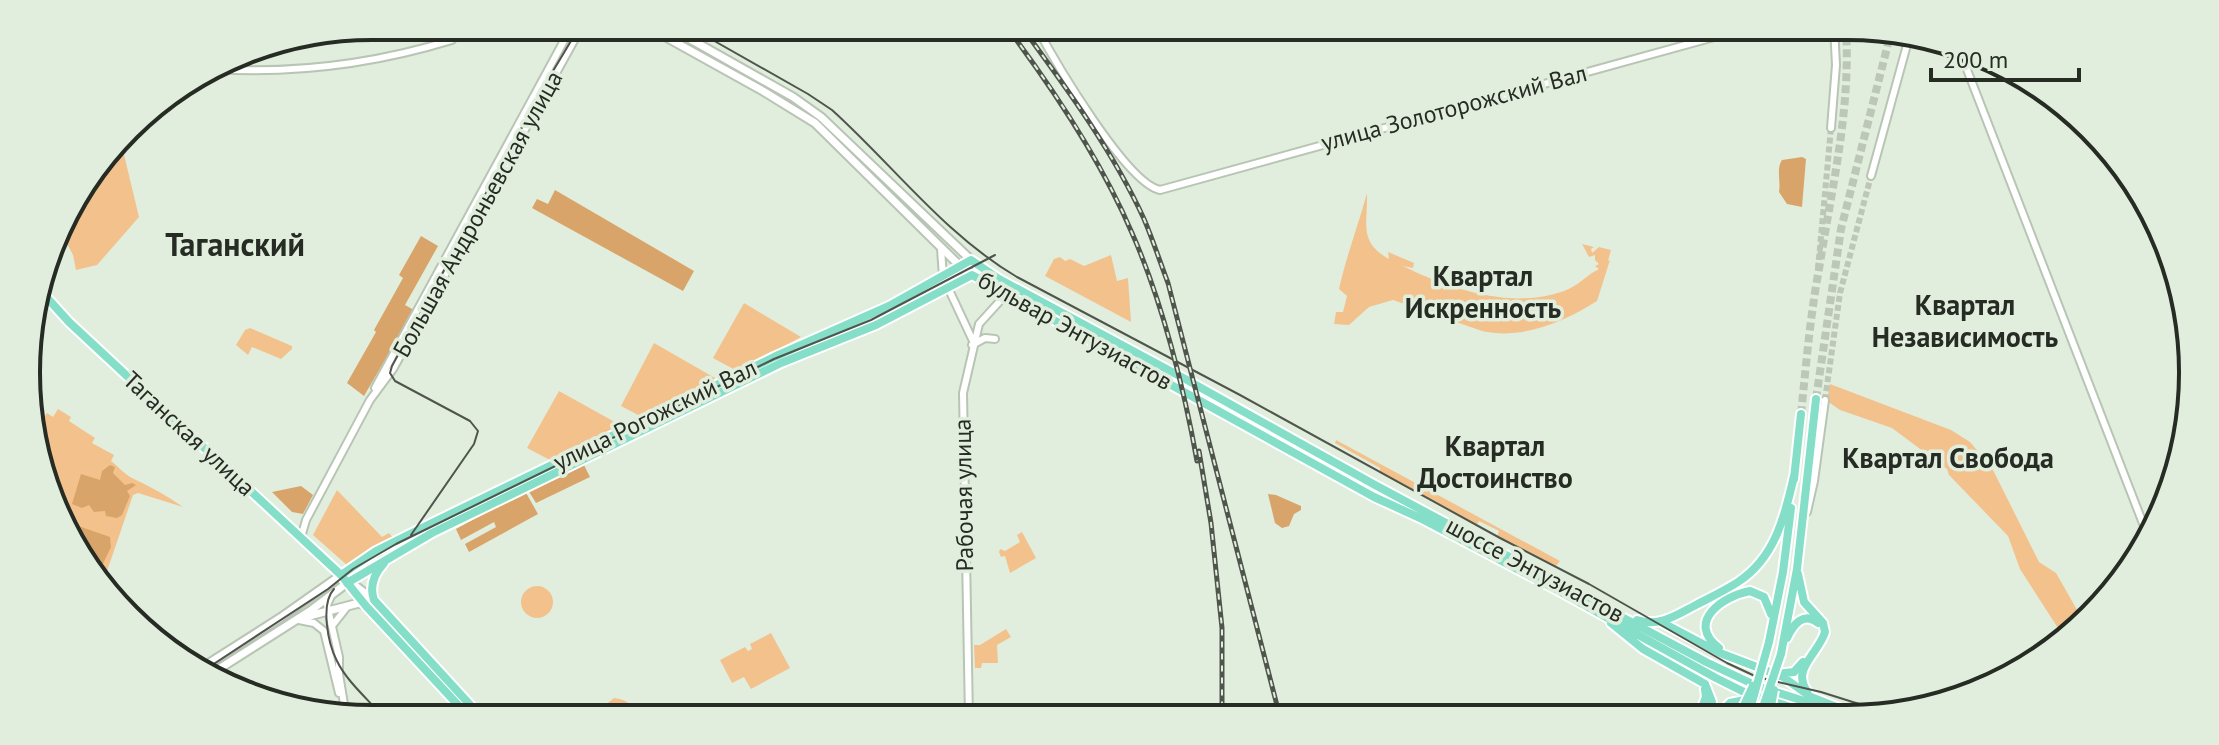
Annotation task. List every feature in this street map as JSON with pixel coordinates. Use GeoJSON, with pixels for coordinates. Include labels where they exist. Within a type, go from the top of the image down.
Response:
{"type":"FeatureCollection","features":[{"type":"Feature","properties":{"kind":"main road","name":"бульвар Энтузиастов"},"geometry":{"type":"LineString","coordinates":[[671,40],[815,123],[941,249],[972,275],[1009,290],[1187,380]]}},
{"type":"Feature","properties":{"kind":"main road"},"geometry":{"type":"LineString","coordinates":[[692,40],[780,89],[821,117],[971,260]]}},
{"type":"Feature","properties":{"kind":"main road","name":"бульвар Энтузиастов"},"geometry":{"type":"LineString","coordinates":[[971,260],[1009,290],[1191,394]]}},
{"type":"Feature","properties":{"kind":"main road","name":"улица Рогожский Вал"},"geometry":{"type":"LineString","coordinates":[[341,575],[376,551],[432,523],[784,352],[889,306],[971,260]]}},
{"type":"Feature","properties":{"kind":"main road","name":"улица Рогожский Вал"},"geometry":{"type":"LineString","coordinates":[[349,582],[432,533],[796,356],[876,325],[982,269]]}},
{"type":"Feature","properties":{"kind":"main road","name":"Таганская улица"},"geometry":{"type":"LineString","coordinates":[[48,299],[69,322],[370,603]]}},
{"type":"Feature","properties":{"kind":"main road","name":"шоссе Энтузиастов"},"geometry":{"type":"LineString","coordinates":[[1187,380],[1375,485],[1742,680],[1820,705]]}},
{"type":"Feature","properties":{"kind":"main road","name":"шоссе Энтузиастов"},"geometry":{"type":"LineString","coordinates":[[1191,394],[1374,497],[1420,518],[1716,678],[1781,705]]}},
{"type":"Feature","properties":{"kind":"main road"},"geometry":{"type":"LineString","coordinates":[[1781,654],[1797,569],[1821,400]]}},
{"type":"Feature","properties":{"kind":"main road"},"geometry":{"type":"LineString","coordinates":[[1751,705],[1765,659],[1783,572],[1801,414]]}},
{"type":"Feature","properties":{"kind":"main road"},"geometry":{"type":"LineString","coordinates":[[1660,622],[1737,583],[1752,571],[1777,534],[1794,476]]}},
{"type":"Feature","properties":{"kind":"main road"},"geometry":{"type":"LineString","coordinates":[[390,556],[374,579],[370,603],[459,705]]}},
{"type":"Feature","properties":{"kind":"main road"},"geometry":{"type":"LineString","coordinates":[[1797,569],[1804,602],[1825,627],[1824,638],[1802,674],[1805,689],[1832,705]]}},
{"type":"Feature","properties":{"kind":"main road"},"geometry":{"type":"LineString","coordinates":[[210,662],[341,575]]}},
{"type":"Feature","properties":{"kind":"main road"},"geometry":{"type":"LineString","coordinates":[[220,668],[349,582]]}},
{"type":"Feature","properties":{"kind":"main road"},"geometry":{"type":"LineString","coordinates":[[1736,659],[1710,640],[1706,628],[1709,615],[1727,599],[1750,591],[1764,597],[1771,613],[1769,642]]}},
{"type":"Feature","properties":{"kind":"main road"},"geometry":{"type":"LineString","coordinates":[[295,621],[359,603],[370,603],[469,705]]}},
{"type":"Feature","properties":{"kind":"main road"},"geometry":{"type":"LineString","coordinates":[[1617,614],[1643,622],[1660,622],[1736,659],[1783,677],[1808,695],[1822,700]]}},
{"type":"Feature","properties":{"kind":"main road"},"geometry":{"type":"LineString","coordinates":[[1607,617],[1627,638],[1643,649],[1705,684],[1711,705]]}},
{"type":"Feature","properties":{"kind":"main road"},"geometry":{"type":"LineString","coordinates":[[1764,671],[1786,675],[1796,671],[1820,636],[1818,624],[1809,618],[1799,620],[1790,632],[1781,654],[1777,666],[1764,705]]}},
{"type":"Feature","properties":{"kind":"main road"},"geometry":{"type":"LineString","coordinates":[[1744,705],[1765,659]]}},
{"type":"Feature","properties":{"kind":"main road"},"geometry":{"type":"LineString","coordinates":[[1771,705],[1777,666]]}},
{"type":"Feature","properties":{"kind":"main road"},"geometry":{"type":"LineString","coordinates":[[1694,677],[1706,692],[1702,705]]}},
{"type":"Feature","properties":{"kind":"main road"},"geometry":{"type":"LineString","coordinates":[[1728,705],[1739,700],[1768,701]]}},
{"type":"Feature","properties":{"kind":"street"},"geometry":{"type":"LineString","coordinates":[[236,69],[307,70],[452,40]]}},
{"type":"Feature","properties":{"kind":"street","name":"Большая Андроньевская улица"},"geometry":{"type":"LineString","coordinates":[[303,540],[304,525],[398,344],[564,40]]}},
{"type":"Feature","properties":{"kind":"street","name":"Большая Андроньевская улица"},"geometry":{"type":"LineString","coordinates":[[370,400],[386,378],[574,40]]}},
{"type":"Feature","properties":{"kind":"street","name":"улица Золоторожский Вал"},"geometry":{"type":"LineString","coordinates":[[1043,40],[1053,61],[1125,163],[1154,189],[1160,190],[1703,40]]}},
{"type":"Feature","properties":{"kind":"street"},"geometry":{"type":"LineString","coordinates":[[1831,128],[1836,65],[1834,40]]}},
{"type":"Feature","properties":{"kind":"street"},"geometry":{"type":"LineString","coordinates":[[1871,176],[1907,45]]}},
{"type":"Feature","properties":{"kind":"street"},"geometry":{"type":"LineString","coordinates":[[1964,62],[2143,523]]}},
{"type":"Feature","properties":{"kind":"street"},"geometry":{"type":"LineString","coordinates":[[941,249],[943,277],[973,343],[985,338],[995,339]]}},
{"type":"Feature","properties":{"kind":"street","name":"Рабочая улица"},"geometry":{"type":"LineString","coordinates":[[969,705],[963,399],[977,329],[985,315],[1009,290]]}},
{"type":"Feature","properties":{"kind":"street"},"geometry":{"type":"LineString","coordinates":[[966,322],[977,329]]}},
{"type":"Feature","properties":{"kind":"street"},"geometry":{"type":"LineString","coordinates":[[331,596],[328,611],[339,657],[343,703]]}},
{"type":"Feature","properties":{"kind":"street"},"geometry":{"type":"LineString","coordinates":[[332,626],[348,606]]}},
{"type":"Feature","properties":{"kind":"street"},"geometry":{"type":"LineString","coordinates":[[295,621],[310,621],[324,631],[335,684],[343,703]]}},
{"type":"Feature","properties":{"kind":"shaded area"},"geometry":{"type":"Polygon","coordinates":[[[124,152],[139,217],[97,265],[76,270],[66,242],[74,225],[96,188],[124,152]]]}},
{"type":"Feature","properties":{"kind":"shaded area"},"geometry":{"type":"Polygon","coordinates":[[[1806,159],[1802,207],[1787,204],[1779,192],[1779,171],[1782,160],[1806,159]]]}},
{"type":"Feature","properties":{"kind":"shaded area"},"geometry":{"type":"Polygon","coordinates":[[[555,190],[694,271],[683,291],[532,208],[537,199],[548,204],[555,190]]]}},
{"type":"Feature","properties":{"kind":"shaded area"},"geometry":{"type":"Polygon","coordinates":[[[1367,193],[1367,231],[1379,253],[1389,259],[1388,252],[1414,263],[1413,268],[1403,266],[1440,282],[1482,294],[1524,298],[1564,291],[1599,269],[1595,266],[1599,264],[1595,255],[1589,257],[1582,244],[1594,247],[1592,253],[1599,247],[1611,250],[1597,301],[1557,322],[1512,333],[1482,331],[1393,300],[1369,307],[1349,325],[1334,324],[1336,312],[1343,312],[1347,296],[1339,289],[1367,193]]]}},
{"type":"Feature","properties":{"kind":"shaded area"},"geometry":{"type":"Polygon","coordinates":[[[421,236],[438,246],[405,305],[414,310],[364,396],[347,383],[376,332],[374,330],[403,278],[399,275],[421,236]]]}},
{"type":"Feature","properties":{"kind":"shaded area"},"geometry":{"type":"Polygon","coordinates":[[[1111,255],[1117,281],[1128,278],[1131,322],[1045,276],[1054,259],[1060,257],[1084,266],[1111,255]]]}},
{"type":"Feature","properties":{"kind":"shaded area"},"geometry":{"type":"Polygon","coordinates":[[[744,303],[801,337],[737,371],[713,358],[744,303]]]}},
{"type":"Feature","properties":{"kind":"shaded area"},"geometry":{"type":"Polygon","coordinates":[[[250,328],[292,346],[292,349],[281,359],[252,347],[248,355],[236,345],[245,330],[250,328]]]}},
{"type":"Feature","properties":{"kind":"shaded area"},"geometry":{"type":"Polygon","coordinates":[[[654,343],[715,378],[711,384],[644,418],[621,406],[654,343]]]}},
{"type":"Feature","properties":{"kind":"shaded area"},"geometry":{"type":"Polygon","coordinates":[[[1830,384],[1951,430],[1970,442],[1992,468],[2039,562],[2056,573],[2078,612],[2058,628],[2020,569],[2008,536],[1949,475],[1947,469],[1892,428],[1840,410],[1827,401],[1830,384]]]}},
{"type":"Feature","properties":{"kind":"shaded area"},"geometry":{"type":"Polygon","coordinates":[[[559,391],[622,426],[550,460],[527,448],[559,391]]]}},
{"type":"Feature","properties":{"kind":"shaded area"},"geometry":{"type":"Polygon","coordinates":[[[58,409],[71,417],[69,421],[95,438],[92,443],[114,455],[111,461],[126,474],[183,507],[138,493],[133,495],[107,572],[65,500],[51,459],[43,417],[47,413],[53,417],[58,409]]]}},
{"type":"Feature","properties":{"kind":"shaded area"},"geometry":{"type":"Polygon","coordinates":[[[1336,440],[1560,561],[1556,566],[1497,537],[1499,531],[1479,521],[1477,525],[1380,473],[1380,468],[1335,443],[1336,440]]]}},
{"type":"Feature","properties":{"kind":"shaded area"},"geometry":{"type":"Polygon","coordinates":[[[583,463],[590,477],[536,503],[528,490],[583,463]]]}},
{"type":"Feature","properties":{"kind":"shaded area"},"geometry":{"type":"Polygon","coordinates":[[[110,465],[115,467],[113,473],[125,485],[136,485],[127,491],[130,496],[122,515],[117,518],[106,516],[105,511],[94,512],[89,505],[82,508],[72,504],[81,474],[100,480],[102,471],[110,465]]]}},
{"type":"Feature","properties":{"kind":"shaded area"},"geometry":{"type":"Polygon","coordinates":[[[301,486],[313,495],[303,514],[292,512],[272,492],[301,486]]]}},
{"type":"Feature","properties":{"kind":"shaded area"},"geometry":{"type":"Polygon","coordinates":[[[337,490],[382,537],[389,533],[394,539],[348,566],[313,535],[337,490]]]}},
{"type":"Feature","properties":{"kind":"shaded area"},"geometry":{"type":"Polygon","coordinates":[[[525,491],[538,514],[469,552],[465,544],[496,527],[494,522],[461,540],[456,529],[525,491]]]}},
{"type":"Feature","properties":{"kind":"shaded area"},"geometry":{"type":"Polygon","coordinates":[[[1268,494],[1301,506],[1289,526],[1282,528],[1275,523],[1268,494]]]}},
{"type":"Feature","properties":{"kind":"shaded area"},"geometry":{"type":"Polygon","coordinates":[[[77,526],[110,537],[111,547],[102,566],[77,526]]]}},
{"type":"Feature","properties":{"kind":"shaded area"},"geometry":{"type":"Polygon","coordinates":[[[1022,532],[1036,558],[1010,573],[1005,556],[1001,557],[999,552],[1020,542],[1017,535],[1022,532]]]}},
{"type":"Feature","properties":{"kind":"shaded area"},"geometry":{"type":"Polygon","coordinates":[[[537,586],[548,591],[553,602],[548,613],[537,618],[526,613],[521,602],[526,591],[537,586]]]}},
{"type":"Feature","properties":{"kind":"shaded area"},"geometry":{"type":"Polygon","coordinates":[[[1006,629],[1011,637],[997,645],[998,663],[982,663],[981,668],[975,668],[974,645],[980,645],[1006,629]]]}},
{"type":"Feature","properties":{"kind":"shaded area"},"geometry":{"type":"Polygon","coordinates":[[[771,633],[790,668],[751,689],[744,677],[732,683],[720,660],[745,647],[748,651],[752,649],[750,644],[771,633]]]}},
{"type":"Feature","properties":{"kind":"shaded area"},"geometry":{"type":"Polygon","coordinates":[[[614,698],[631,705],[605,705],[614,698]]]}},
{"type":"Feature","properties":{"kind":"tunnel"},"geometry":{"type":"LineString","coordinates":[[1801,414],[1813,305],[1843,118],[1846,40]]}},
{"type":"Feature","properties":{"kind":"tunnel"},"geometry":{"type":"LineString","coordinates":[[1816,399],[1841,229],[1888,43]]}},
{"type":"Feature","properties":{"kind":"tunnel"},"geometry":{"type":"LineString","coordinates":[[1818,269],[1831,128]]}},
{"type":"Feature","properties":{"kind":"tunnel"},"geometry":{"type":"LineString","coordinates":[[1825,400],[1840,293],[1871,176]]}},
{"type":"Feature","properties":{"kind":"tram line"},"geometry":{"type":"LineString","coordinates":[[411,535],[474,444],[478,431],[470,421],[395,381],[390,373],[392,366],[572,40]]}},
{"type":"Feature","properties":{"kind":"tram line"},"geometry":{"type":"LineString","coordinates":[[713,40],[832,110],[966,241],[1017,277],[1589,584],[1727,663],[1757,677],[1860,704]]}},
{"type":"Feature","properties":{"kind":"tram line"},"geometry":{"type":"LineString","coordinates":[[213,664],[328,589],[353,569],[396,544],[774,359],[871,320],[995,255]]}},
{"type":"Feature","properties":{"kind":"tram line"},"geometry":{"type":"LineString","coordinates":[[334,589],[326,614],[334,654],[341,669],[373,705]]}},
{"type":"Feature","properties":{"kind":"railway"},"geometry":{"type":"LineString","coordinates":[[1016,40],[1075,126],[1106,179],[1132,233],[1171,345],[1197,461]]}},
{"type":"Feature","properties":{"kind":"railway"},"geometry":{"type":"LineString","coordinates":[[1031,40],[1103,144],[1132,194],[1168,283],[1277,705]]}},
{"type":"Feature","properties":{"kind":"railway"},"geometry":{"type":"LineString","coordinates":[[1199,451],[1211,523],[1222,628],[1222,705]]}},
{"type":"Feature","properties":{"kind":"district","name":"Таганский"},"geometry":{"type":"Point","coordinates":[235,245]}},
{"type":"Feature","properties":{"kind":"district","name":"Квартал Искренность"},"geometry":{"type":"Point","coordinates":[1483,292]}},
{"type":"Feature","properties":{"kind":"district","name":"Квартал Независимость"},"geometry":{"type":"Point","coordinates":[1965,321]}},
{"type":"Feature","properties":{"kind":"district","name":"Квартал Свобода"},"geometry":{"type":"Point","coordinates":[1948,458]}},
{"type":"Feature","properties":{"kind":"district","name":"Квартал Достоинство"},"geometry":{"type":"Point","coordinates":[1495,462]}}]}
